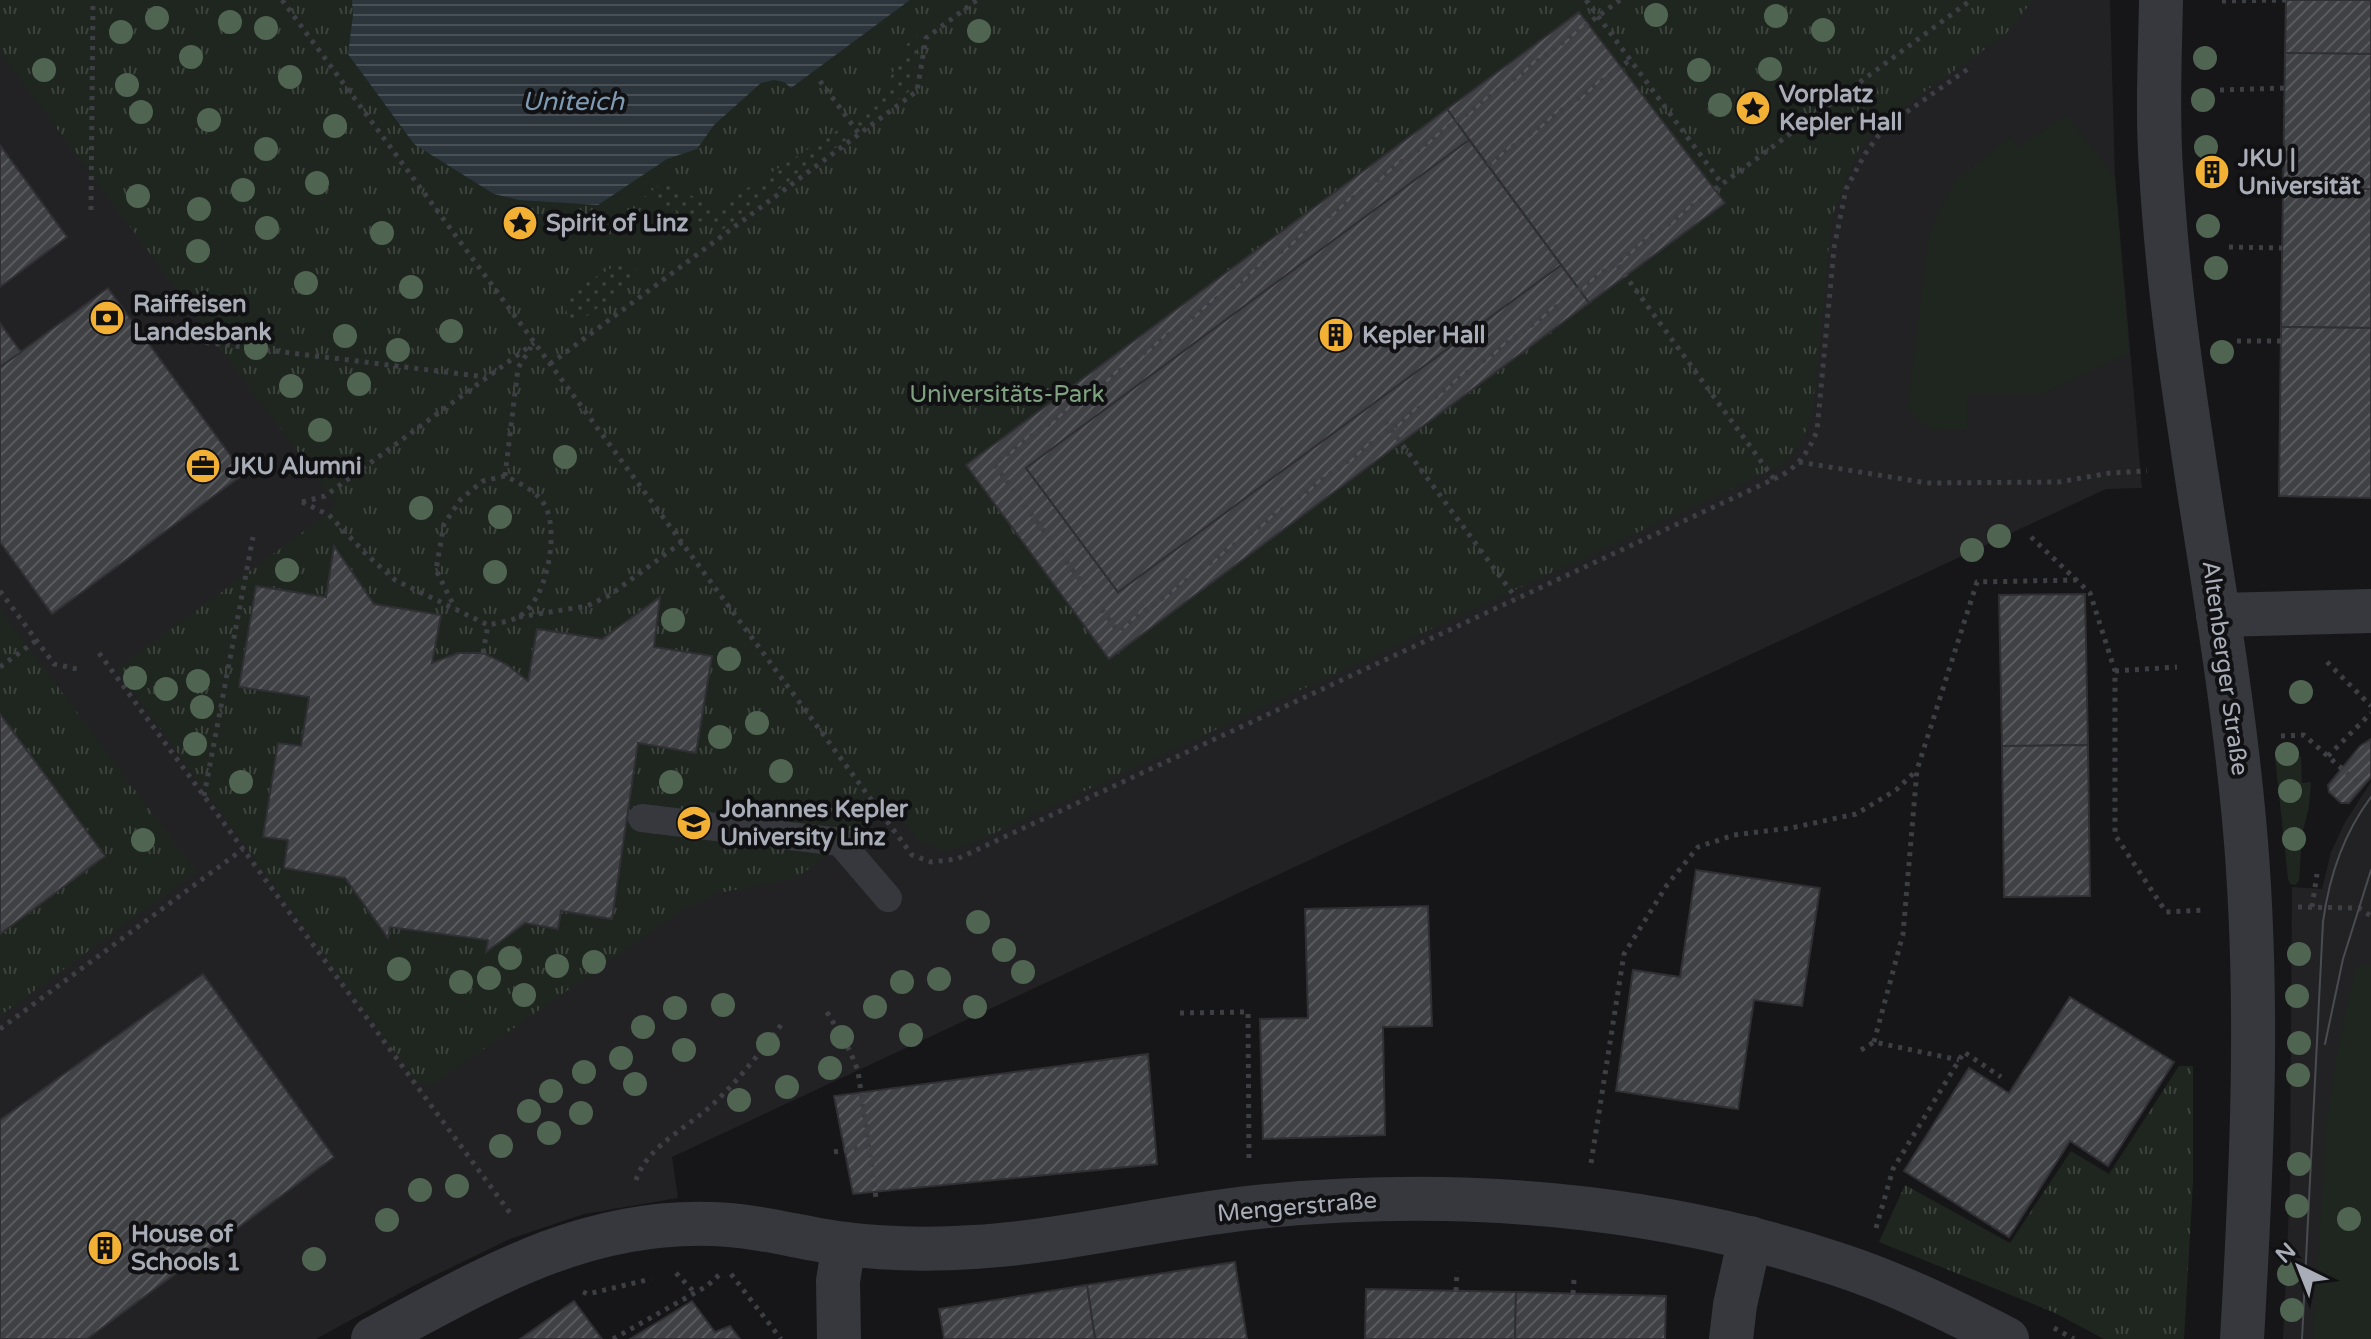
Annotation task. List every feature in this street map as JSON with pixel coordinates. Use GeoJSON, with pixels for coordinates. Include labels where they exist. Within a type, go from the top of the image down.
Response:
{"type":"FeatureCollection","features":[{"type":"Feature","properties":{"kind":"street","name":"Altenberger Straße"},"geometry":{"type":"LineString","coordinates":[[2161,0],[2159,114],[2162,188],[2178,347],[2238,761],[2249,907],[2254,1085],[2242,1339]]}},
{"type":"Feature","properties":{"kind":"street"},"geometry":{"type":"LineString","coordinates":[[2218,615],[2371,611]]}},
{"type":"Feature","properties":{"kind":"street","name":"Mengerstraße"},"geometry":{"type":"LineString","coordinates":[[373,1339],[534,1256],[592,1236],[662,1224],[717,1224],[844,1244],[907,1248],[975,1247],[1267,1206],[1408,1198],[1528,1203],[1642,1218],[1750,1238],[1839,1264],[1938,1304],[2007,1339]]}},
{"type":"Feature","properties":{"kind":"street"},"geometry":{"type":"LineString","coordinates":[[1731,1339],[1750,1238]]}},
{"type":"Feature","properties":{"kind":"street"},"geometry":{"type":"LineString","coordinates":[[839,1339],[838,1281],[844,1244]]}},
{"type":"Feature","properties":{"kind":"lane"},"geometry":{"type":"LineString","coordinates":[[642,818],[840,842],[888,898]]}},
{"type":"Feature","properties":{"kind":"path"},"geometry":{"type":"LineString","coordinates":[[91,210],[93,0]]}},
{"type":"Feature","properties":{"kind":"path"},"geometry":{"type":"LineString","coordinates":[[282,0],[912,855],[931,862],[957,859],[1787,474],[1810,447],[1817,431],[1834,248],[1846,189],[1884,128],[1972,66]]}},
{"type":"Feature","properties":{"kind":"path"},"geometry":{"type":"LineString","coordinates":[[550,364],[917,91],[926,38],[977,0]]}},
{"type":"Feature","properties":{"kind":"path"},"geometry":{"type":"LineString","coordinates":[[1586,0],[1722,184]]}},
{"type":"Feature","properties":{"kind":"path"},"geometry":{"type":"LineString","coordinates":[[1620,0],[994,464],[1118,631],[1971,0]]}},
{"type":"Feature","properties":{"kind":"path"},"geometry":{"type":"LineString","coordinates":[[2222,1],[2286,0]]}},
{"type":"Feature","properties":{"kind":"path"},"geometry":{"type":"LineString","coordinates":[[1488,165],[1630,60]]}},
{"type":"Feature","properties":{"kind":"path"},"geometry":{"type":"LineString","coordinates":[[820,81],[860,135]]}},
{"type":"Feature","properties":{"kind":"path"},"geometry":{"type":"LineString","coordinates":[[2220,90],[2285,88]]}},
{"type":"Feature","properties":{"kind":"path"},"geometry":{"type":"LineString","coordinates":[[2229,247],[2282,248]]}},
{"type":"Feature","properties":{"kind":"path"},"geometry":{"type":"LineString","coordinates":[[1616,263],[1774,479]]}},
{"type":"Feature","properties":{"kind":"path"},"geometry":{"type":"LineString","coordinates":[[186,340],[486,377]]}},
{"type":"Feature","properties":{"kind":"path"},"geometry":{"type":"LineString","coordinates":[[2237,341],[2281,341]]}},
{"type":"Feature","properties":{"kind":"path"},"geometry":{"type":"LineString","coordinates":[[534,343],[325,496],[302,502],[329,515],[395,580],[488,625],[587,606],[610,595],[682,542]]}},
{"type":"Feature","properties":{"kind":"path"},"geometry":{"type":"LineString","coordinates":[[505,476],[518,368],[534,343]]}},
{"type":"Feature","properties":{"kind":"path"},"geometry":{"type":"LineString","coordinates":[[1373,405],[1516,598]]}},
{"type":"Feature","properties":{"kind":"path"},"geometry":{"type":"LineString","coordinates":[[1799,462],[1927,483],[2059,482],[2110,473],[2150,471]]}},
{"type":"Feature","properties":{"kind":"path"},"geometry":{"type":"LineString","coordinates":[[455,608],[436,570],[444,524],[461,499],[483,481],[505,476],[531,489],[547,508],[552,534],[542,590],[519,617]]}},
{"type":"Feature","properties":{"kind":"path"},"geometry":{"type":"LineString","coordinates":[[204,796],[253,537]]}},
{"type":"Feature","properties":{"kind":"path"},"geometry":{"type":"LineString","coordinates":[[2031,537],[2090,593],[2115,671],[2115,835],[2166,912],[2205,910]]}},
{"type":"Feature","properties":{"kind":"path"},"geometry":{"type":"LineString","coordinates":[[1861,1050],[1874,1042],[1903,934],[1917,770],[1977,582],[2076,580]]}},
{"type":"Feature","properties":{"kind":"path"},"geometry":{"type":"LineString","coordinates":[[0,591],[54,664],[77,669]]}},
{"type":"Feature","properties":{"kind":"path"},"geometry":{"type":"LineString","coordinates":[[483,653],[488,625]]}},
{"type":"Feature","properties":{"kind":"path"},"geometry":{"type":"LineString","coordinates":[[0,667],[37,640]]}},
{"type":"Feature","properties":{"kind":"path"},"geometry":{"type":"LineString","coordinates":[[2115,671],[2177,667],[2175,652]]}},
{"type":"Feature","properties":{"kind":"path"},"geometry":{"type":"LineString","coordinates":[[99,653],[513,1217],[547,1282],[588,1294],[676,1273],[695,1293]]}},
{"type":"Feature","properties":{"kind":"path"},"geometry":{"type":"LineString","coordinates":[[2327,662],[2371,706]]}},
{"type":"Feature","properties":{"kind":"path"},"geometry":{"type":"LineString","coordinates":[[2328,756],[2371,713]]}},
{"type":"Feature","properties":{"kind":"path"},"geometry":{"type":"LineString","coordinates":[[2276,737],[2304,735],[2358,783]]}},
{"type":"Feature","properties":{"kind":"path"},"geometry":{"type":"LineString","coordinates":[[1591,1165],[1624,954],[1667,885],[1698,847],[1734,835],[1791,828],[1856,814],[1896,790],[1917,770]]}},
{"type":"Feature","properties":{"kind":"path"},"geometry":{"type":"LineString","coordinates":[[0,1029],[243,849]]}},
{"type":"Feature","properties":{"kind":"path"},"geometry":{"type":"LineString","coordinates":[[2312,907],[2317,874]]}},
{"type":"Feature","properties":{"kind":"path"},"geometry":{"type":"LineString","coordinates":[[2204,894],[2206,922]]}},
{"type":"Feature","properties":{"kind":"path"},"geometry":{"type":"LineString","coordinates":[[2249,907],[2359,908],[2371,916]]}},
{"type":"Feature","properties":{"kind":"path"},"geometry":{"type":"LineString","coordinates":[[827,1012],[858,1071],[875,1192]]}},
{"type":"Feature","properties":{"kind":"path"},"geometry":{"type":"LineString","coordinates":[[1180,1013],[1248,1012],[1249,1163]]}},
{"type":"Feature","properties":{"kind":"path"},"geometry":{"type":"LineString","coordinates":[[635,1183],[641,1165],[712,1105],[748,1067],[781,1025]]}},
{"type":"Feature","properties":{"kind":"path"},"geometry":{"type":"LineString","coordinates":[[1874,1042],[1959,1060]]}},
{"type":"Feature","properties":{"kind":"path"},"geometry":{"type":"LineString","coordinates":[[1874,1233],[1893,1169],[1964,1052],[2001,1077]]}},
{"type":"Feature","properties":{"kind":"path"},"geometry":{"type":"LineString","coordinates":[[834,1152],[869,1146]]}},
{"type":"Feature","properties":{"kind":"path"},"geometry":{"type":"LineString","coordinates":[[613,1339],[707,1286],[726,1268],[781,1339]]}},
{"type":"Feature","properties":{"kind":"path"},"geometry":{"type":"LineString","coordinates":[[1456,1291],[1457,1271]]}},
{"type":"Feature","properties":{"kind":"path"},"geometry":{"type":"LineString","coordinates":[[1573,1294],[1574,1280]]}},
{"type":"Feature","properties":{"kind":"shaded area","name":"Johannes Kepler University Linz"},"geometry":{"type":"Polygon","coordinates":[[[0,0],[2110,0],[2115,177],[2142,488],[2106,489],[672,1157],[678,1198],[584,1214],[510,1239],[415,1285],[316,1339],[0,1339],[0,0]]]}},
{"type":"Feature","properties":{"kind":"shaded area"},"geometry":{"type":"Polygon","coordinates":[[[2371,782],[2371,1339],[2283,1339],[2290,1185],[2292,887],[2322,889],[2331,852],[2345,822],[2371,782]]]}},
{"type":"Feature","properties":{"kind":"green space","name":"Universitäts-Park"},"geometry":{"type":"Polygon","coordinates":[[[0,0],[2033,0],[2005,35],[1877,125],[1858,151],[1832,216],[1812,415],[1802,441],[1782,465],[969,845],[942,850],[919,841],[893,807],[796,878],[714,894],[676,914],[431,1086],[416,1081],[117,669],[338,506],[0,52],[0,0]],[[334,547],[326,597],[256,586],[239,686],[309,697],[301,746],[278,743],[264,837],[288,840],[345,878],[387,937],[390,927],[488,940],[487,952],[525,923],[558,929],[561,911],[612,919],[638,743],[696,753],[712,656],[654,647],[660,598],[602,639],[528,681],[507,664],[483,653],[432,663],[440,615],[374,604],[334,547]]]}},
{"type":"Feature","properties":{"kind":"green space"},"geometry":{"type":"Polygon","coordinates":[[[919,36],[911,90],[861,128],[854,120],[876,106],[907,44],[919,36]]]}},
{"type":"Feature","properties":{"kind":"green space"},"geometry":{"type":"Polygon","coordinates":[[[2066,115],[2115,177],[2129,353],[2043,394],[1968,394],[1967,430],[1933,429],[1921,422],[1908,407],[1928,241],[1934,221],[1954,182],[2010,137],[2018,148],[2066,115]]]}},
{"type":"Feature","properties":{"kind":"green space"},"geometry":{"type":"Polygon","coordinates":[[[844,126],[853,135],[721,231],[644,197],[662,183],[718,207],[844,126]]]}},
{"type":"Feature","properties":{"kind":"green space"},"geometry":{"type":"Polygon","coordinates":[[[620,263],[644,273],[571,328],[563,296],[620,263]]]}},
{"type":"Feature","properties":{"kind":"green space"},"geometry":{"type":"Polygon","coordinates":[[[0,609],[196,872],[0,1016],[0,609]]]}},
{"type":"Feature","properties":{"kind":"green space"},"geometry":{"type":"Polygon","coordinates":[[[2277,751],[2288,751],[2301,757],[2302,783],[2311,782],[2302,835],[2299,881],[2295,885],[2290,884],[2288,879],[2275,757],[2277,751]]]}},
{"type":"Feature","properties":{"kind":"green space"},"geometry":{"type":"Polygon","coordinates":[[[2356,965],[2371,965],[2371,1339],[2313,1339],[2326,1126],[2339,1042],[2356,965]]]}},
{"type":"Feature","properties":{"kind":"green space"},"geometry":{"type":"Polygon","coordinates":[[[2179,1066],[2193,1066],[2193,1183],[2184,1339],[2104,1339],[2053,1312],[1879,1242],[1905,1185],[2010,1243],[2071,1151],[2109,1174],[2179,1066]]]}},
{"type":"Feature","properties":{"kind":"water","name":"Uniteich"},"geometry":{"type":"Polygon","coordinates":[[[352,0],[910,0],[791,88],[784,82],[774,80],[761,83],[714,125],[697,149],[667,159],[598,205],[519,200],[494,194],[414,144],[348,54],[352,0]]]}},
{"type":"Feature","properties":{"kind":"building"},"geometry":{"type":"Polygon","coordinates":[[[2286,0],[2371,0],[2371,54],[2285,53],[2286,0]]]}},
{"type":"Feature","properties":{"kind":"building"},"geometry":{"type":"Polygon","coordinates":[[[1579,12],[1725,203],[1589,303],[1447,109],[1579,12]]]}},
{"type":"Feature","properties":{"kind":"building"},"geometry":{"type":"Polygon","coordinates":[[[2285,53],[2371,54],[2371,189],[2283,188],[2285,53]]]}},
{"type":"Feature","properties":{"kind":"building"},"geometry":{"type":"Polygon","coordinates":[[[1447,109],[1469,140],[1026,468],[1118,592],[1561,265],[1589,303],[1109,659],[966,465],[1447,109]]]}},
{"type":"Feature","properties":{"kind":"building","name":"Kepler Hall"},"geometry":{"type":"Polygon","coordinates":[[[1469,140],[1561,265],[1118,592],[1026,468],[1469,140]]]}},
{"type":"Feature","properties":{"kind":"building"},"geometry":{"type":"Polygon","coordinates":[[[0,145],[67,237],[0,287],[0,145]]]}},
{"type":"Feature","properties":{"kind":"building","name":"JKU | Universität"},"geometry":{"type":"Polygon","coordinates":[[[2206,158],[2217,158],[2219,187],[2208,188],[2206,158]]]}},
{"type":"Feature","properties":{"kind":"building"},"geometry":{"type":"Polygon","coordinates":[[[2283,188],[2371,189],[2371,328],[2281,327],[2283,188]]]}},
{"type":"Feature","properties":{"kind":"building"},"geometry":{"type":"Polygon","coordinates":[[[108,288],[244,474],[52,614],[0,542],[0,367],[108,288]]]}},
{"type":"Feature","properties":{"kind":"building"},"geometry":{"type":"Polygon","coordinates":[[[0,323],[21,352],[0,367],[0,323]]]}},
{"type":"Feature","properties":{"kind":"building"},"geometry":{"type":"Polygon","coordinates":[[[2281,327],[2371,328],[2371,498],[2279,496],[2281,327]]]}},
{"type":"Feature","properties":{"kind":"building"},"geometry":{"type":"Polygon","coordinates":[[[334,546],[374,604],[441,615],[432,663],[458,653],[483,653],[506,664],[528,681],[537,629],[602,639],[660,597],[654,647],[712,656],[696,753],[638,743],[612,919],[561,911],[558,929],[525,923],[486,952],[488,940],[390,927],[388,938],[345,878],[284,868],[288,840],[263,837],[278,743],[301,746],[309,697],[239,687],[256,586],[326,597],[334,546]]]}},
{"type":"Feature","properties":{"kind":"building"},"geometry":{"type":"Polygon","coordinates":[[[2085,594],[2088,745],[2002,746],[1999,595],[2085,594]]]}},
{"type":"Feature","properties":{"kind":"building"},"geometry":{"type":"Polygon","coordinates":[[[0,714],[105,856],[0,934],[0,714]]]}},
{"type":"Feature","properties":{"kind":"building"},"geometry":{"type":"Polygon","coordinates":[[[2371,739],[2371,777],[2349,803],[2341,803],[2329,792],[2328,785],[2360,746],[2371,739]]]}},
{"type":"Feature","properties":{"kind":"building"},"geometry":{"type":"Polygon","coordinates":[[[2088,745],[2090,896],[2004,897],[2002,746],[2088,745]]]}},
{"type":"Feature","properties":{"kind":"building"},"geometry":{"type":"Polygon","coordinates":[[[1696,870],[1820,888],[1802,1006],[1754,1000],[1738,1109],[1616,1091],[1633,970],[1680,977],[1696,870]]]}},
{"type":"Feature","properties":{"kind":"building"},"geometry":{"type":"Polygon","coordinates":[[[1428,906],[1432,1026],[1383,1027],[1385,1135],[1263,1139],[1260,1019],[1308,1018],[1305,909],[1428,906]]]}},
{"type":"Feature","properties":{"kind":"building","name":"House of Schools 1"},"geometry":{"type":"Polygon","coordinates":[[[203,974],[334,1157],[87,1339],[0,1339],[0,1120],[203,974]]]}},
{"type":"Feature","properties":{"kind":"building"},"geometry":{"type":"Polygon","coordinates":[[[2070,997],[2174,1062],[2108,1166],[2070,1141],[2009,1237],[1904,1171],[1969,1068],[2009,1093],[2070,997]]]}},
{"type":"Feature","properties":{"kind":"building"},"geometry":{"type":"Polygon","coordinates":[[[1148,1054],[1157,1164],[853,1194],[834,1096],[1148,1054]]]}},
{"type":"Feature","properties":{"kind":"building"},"geometry":{"type":"Polygon","coordinates":[[[1235,1262],[1247,1339],[1095,1339],[1087,1285],[1235,1262]]]}},
{"type":"Feature","properties":{"kind":"building"},"geometry":{"type":"Polygon","coordinates":[[[1087,1285],[1095,1339],[944,1339],[939,1309],[1087,1285]]]}},
{"type":"Feature","properties":{"kind":"building"},"geometry":{"type":"Polygon","coordinates":[[[1366,1289],[1516,1292],[1515,1339],[1365,1339],[1366,1289]]]}},
{"type":"Feature","properties":{"kind":"building"},"geometry":{"type":"Polygon","coordinates":[[[1516,1292],[1666,1296],[1665,1339],[1515,1339],[1516,1292]]]}},
{"type":"Feature","properties":{"kind":"building"},"geometry":{"type":"Polygon","coordinates":[[[574,1301],[602,1339],[520,1339],[574,1301]]]}},
{"type":"Feature","properties":{"kind":"building"},"geometry":{"type":"Polygon","coordinates":[[[692,1301],[715,1332],[730,1326],[740,1339],[630,1339],[692,1301]]]}},
{"type":"Feature","properties":{"kind":"tram line"},"geometry":{"type":"LineString","coordinates":[[2302,1339],[2323,922],[2339,856],[2371,797]]}},
{"type":"Feature","properties":{"kind":"tram line"},"geometry":{"type":"LineString","coordinates":[[2325,1044],[2343,959],[2371,870]]}},
{"type":"Feature","properties":{"kind":"place","name":"Vorplatz Kepler Hall"},"geometry":{"type":"Point","coordinates":[1753,108]}},
{"type":"Feature","properties":{"kind":"place","name":"JKU | Universität"},"geometry":{"type":"Point","coordinates":[2212,172]}},
{"type":"Feature","properties":{"kind":"place","name":"Spirit of Linz"},"geometry":{"type":"Point","coordinates":[520,223]}},
{"type":"Feature","properties":{"kind":"place","name":"Raiffeisen Landesbank"},"geometry":{"type":"Point","coordinates":[107,318]}},
{"type":"Feature","properties":{"kind":"place","name":"Kepler Hall"},"geometry":{"type":"Point","coordinates":[1336,335]}},
{"type":"Feature","properties":{"kind":"place","name":"JKU Alumni"},"geometry":{"type":"Point","coordinates":[203,466]}},
{"type":"Feature","properties":{"kind":"place","name":"Johannes Kepler University Linz"},"geometry":{"type":"Point","coordinates":[694,823]}},
{"type":"Feature","properties":{"kind":"place","name":"House of Schools 1"},"geometry":{"type":"Point","coordinates":[105,1248]}}]}
